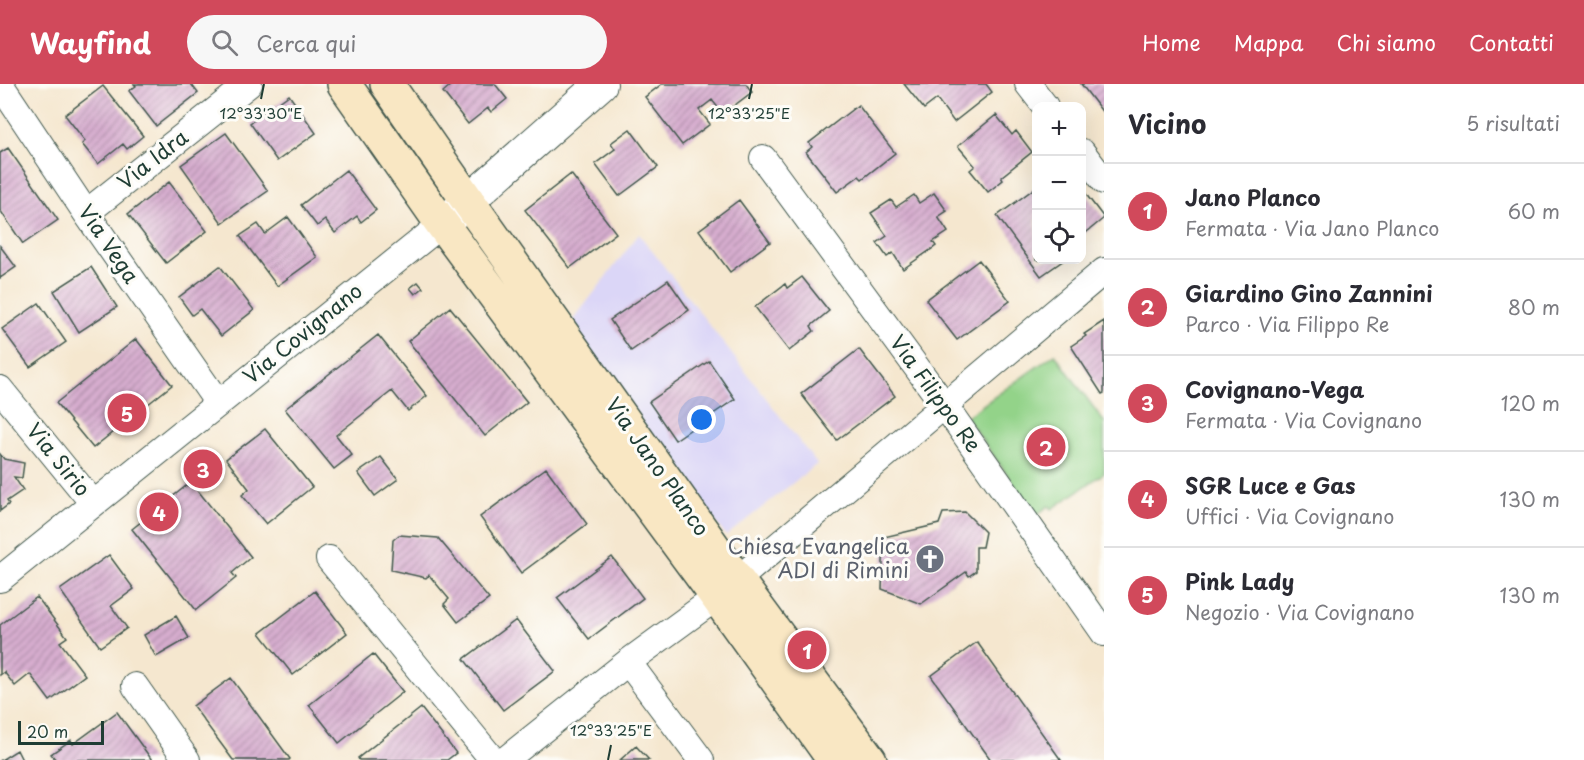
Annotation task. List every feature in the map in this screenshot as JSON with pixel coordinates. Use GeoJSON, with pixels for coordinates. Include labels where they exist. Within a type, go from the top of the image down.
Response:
{"type":"FeatureCollection","features":[{"type":"Feature","properties":{"kind":"main road","name":"Via Jano Planco"},"geometry":{"type":"LineString","coordinates":[[344,84],[442,224],[727,589],[870,760]]}},
{"type":"Feature","properties":{"kind":"main road","name":"Via Jano Planco"},"geometry":{"type":"LineString","coordinates":[[387,84],[468,201],[727,589],[834,760]]}},
{"type":"Feature","properties":{"kind":"street","name":"Via Idra"},"geometry":{"type":"LineString","coordinates":[[86,213],[249,84]]}},
{"type":"Feature","properties":{"kind":"street","name":"Via Covignano"},"geometry":{"type":"LineString","coordinates":[[0,579],[442,224],[601,84]]}},
{"type":"Feature","properties":{"kind":"street"},"geometry":{"type":"LineString","coordinates":[[1028,84],[1043,102]]}},
{"type":"Feature","properties":{"kind":"street","name":"Via Vega"},"geometry":{"type":"LineString","coordinates":[[2,91],[218,403]]}},
{"type":"Feature","properties":{"kind":"street"},"geometry":{"type":"LineString","coordinates":[[1085,156],[1104,181]]}},
{"type":"Feature","properties":{"kind":"street","name":"Via Filippo Re"},"geometry":{"type":"LineString","coordinates":[[763,158],[945,406],[1104,633]]}},
{"type":"Feature","properties":{"kind":"street"},"geometry":{"type":"LineString","coordinates":[[505,760],[628,662],[727,589],[1104,271]]}},
{"type":"Feature","properties":{"kind":"street","name":"Via Sirio"},"geometry":{"type":"LineString","coordinates":[[0,389],[93,503]]}},
{"type":"Feature","properties":{"kind":"street"},"geometry":{"type":"LineString","coordinates":[[329,559],[493,760]]}},
{"type":"Feature","properties":{"kind":"street"},"geometry":{"type":"LineString","coordinates":[[628,662],[701,760]]}},
{"type":"Feature","properties":{"kind":"street"},"geometry":{"type":"LineString","coordinates":[[135,686],[187,760]]}},
{"type":"Feature","properties":{"kind":"shaded area"},"geometry":{"type":"Polygon","coordinates":[[[639,234],[817,464],[726,536],[570,324],[639,234]]]}},
{"type":"Feature","properties":{"kind":"green space"},"geometry":{"type":"Polygon","coordinates":[[[1055,354],[1104,422],[1104,473],[1052,509],[1049,506],[1036,515],[966,417],[1055,354]]]}},
{"type":"Feature","properties":{"kind":"building"},"geometry":{"type":"Polygon","coordinates":[[[134,84],[191,84],[198,93],[156,126],[129,91],[136,86],[134,84]]]}},
{"type":"Feature","properties":{"kind":"building"},"geometry":{"type":"Polygon","coordinates":[[[452,84],[495,84],[507,99],[491,112],[488,108],[468,124],[443,92],[452,84]]]}},
{"type":"Feature","properties":{"kind":"building"},"geometry":{"type":"Polygon","coordinates":[[[662,84],[746,84],[752,92],[723,114],[712,100],[699,110],[710,124],[682,145],[645,97],[662,84]]]}},
{"type":"Feature","properties":{"kind":"building"},"geometry":{"type":"Polygon","coordinates":[[[904,84],[986,84],[992,92],[954,122],[937,99],[924,109],[904,84]]]}},
{"type":"Feature","properties":{"kind":"building"},"geometry":{"type":"Polygon","coordinates":[[[1081,84],[1104,84],[1104,114],[1081,84]]]}},
{"type":"Feature","properties":{"kind":"building"},"geometry":{"type":"Polygon","coordinates":[[[103,86],[143,136],[127,149],[123,144],[98,164],[82,144],[85,141],[65,115],[103,86]]]}},
{"type":"Feature","properties":{"kind":"building"},"geometry":{"type":"Polygon","coordinates":[[[289,95],[316,133],[277,161],[250,123],[289,95]]]}},
{"type":"Feature","properties":{"kind":"building"},"geometry":{"type":"Polygon","coordinates":[[[858,105],[895,153],[862,179],[859,176],[837,192],[806,152],[812,147],[809,143],[858,105]]]}},
{"type":"Feature","properties":{"kind":"building"},"geometry":{"type":"Polygon","coordinates":[[[996,115],[1012,135],[1016,131],[1032,152],[1001,177],[1003,180],[988,192],[970,170],[975,166],[958,146],[996,115]]]}},
{"type":"Feature","properties":{"kind":"building"},"geometry":{"type":"Polygon","coordinates":[[[630,129],[658,167],[619,196],[595,164],[615,149],[611,143],[630,129]]]}},
{"type":"Feature","properties":{"kind":"building"},"geometry":{"type":"Polygon","coordinates":[[[226,133],[268,191],[222,223],[181,165],[226,133]]]}},
{"type":"Feature","properties":{"kind":"building"},"geometry":{"type":"Polygon","coordinates":[[[8,148],[58,220],[23,244],[0,210],[0,153],[8,148]]]}},
{"type":"Feature","properties":{"kind":"building"},"geometry":{"type":"Polygon","coordinates":[[[346,170],[376,210],[361,222],[357,216],[335,233],[325,220],[317,226],[301,205],[346,170]]]}},
{"type":"Feature","properties":{"kind":"building"},"geometry":{"type":"Polygon","coordinates":[[[571,174],[616,233],[570,268],[525,210],[571,174]]]}},
{"type":"Feature","properties":{"kind":"building"},"geometry":{"type":"Polygon","coordinates":[[[169,182],[207,231],[166,263],[128,214],[169,182]]]}},
{"type":"Feature","properties":{"kind":"building"},"geometry":{"type":"Polygon","coordinates":[[[1032,190],[1032,264],[997,216],[1032,190]]]}},
{"type":"Feature","properties":{"kind":"building"},"geometry":{"type":"Polygon","coordinates":[[[934,193],[947,211],[938,217],[948,232],[933,242],[936,246],[903,269],[893,253],[887,257],[877,243],[887,236],[871,213],[891,200],[896,207],[914,195],[919,203],[934,193]]]}},
{"type":"Feature","properties":{"kind":"building"},"geometry":{"type":"Polygon","coordinates":[[[1086,194],[1104,218],[1086,233],[1086,194]]]}},
{"type":"Feature","properties":{"kind":"building"},"geometry":{"type":"Polygon","coordinates":[[[739,200],[770,242],[730,272],[699,230],[739,200]]]}},
{"type":"Feature","properties":{"kind":"building"},"geometry":{"type":"Polygon","coordinates":[[[288,217],[317,257],[277,286],[240,236],[258,224],[265,234],[288,217]]]}},
{"type":"Feature","properties":{"kind":"building"},"geometry":{"type":"Polygon","coordinates":[[[0,246],[16,267],[0,278],[0,246]]]}},
{"type":"Feature","properties":{"kind":"building"},"geometry":{"type":"Polygon","coordinates":[[[979,260],[1010,301],[957,340],[926,300],[979,260]]]}},
{"type":"Feature","properties":{"kind":"building"},"geometry":{"type":"Polygon","coordinates":[[[1032,264],[1058,264],[1041,276],[1032,264]]]}},
{"type":"Feature","properties":{"kind":"building"},"geometry":{"type":"Polygon","coordinates":[[[220,266],[254,310],[221,336],[200,309],[192,315],[179,297],[220,266]]]}},
{"type":"Feature","properties":{"kind":"building"},"geometry":{"type":"Polygon","coordinates":[[[91,267],[117,307],[79,332],[54,291],[91,267]]]}},
{"type":"Feature","properties":{"kind":"building"},"geometry":{"type":"Polygon","coordinates":[[[802,277],[829,311],[811,326],[814,331],[789,351],[755,307],[785,284],[787,288],[802,277]]]}},
{"type":"Feature","properties":{"kind":"building"},"geometry":{"type":"Polygon","coordinates":[[[668,280],[689,310],[631,351],[610,320],[668,280]]]}},
{"type":"Feature","properties":{"kind":"building"},"geometry":{"type":"Polygon","coordinates":[[[418,282],[423,288],[415,294],[410,288],[418,282]]]}},
{"type":"Feature","properties":{"kind":"building"},"geometry":{"type":"Polygon","coordinates":[[[39,303],[66,342],[30,367],[2,329],[39,303]]]}},
{"type":"Feature","properties":{"kind":"building"},"geometry":{"type":"Polygon","coordinates":[[[450,307],[527,402],[485,436],[408,341],[450,307]]]}},
{"type":"Feature","properties":{"kind":"building"},"geometry":{"type":"Polygon","coordinates":[[[1104,321],[1104,393],[1102,394],[1071,346],[1104,321]]]}},
{"type":"Feature","properties":{"kind":"building"},"geometry":{"type":"Polygon","coordinates":[[[378,335],[427,396],[408,411],[392,391],[336,435],[352,455],[334,469],[285,409],[378,335]]]}},
{"type":"Feature","properties":{"kind":"building"},"geometry":{"type":"Polygon","coordinates":[[[136,339],[172,385],[93,448],[56,403],[136,339]]]}},
{"type":"Feature","properties":{"kind":"building"},"geometry":{"type":"Polygon","coordinates":[[[859,349],[895,396],[837,440],[801,394],[859,349]]]}},
{"type":"Feature","properties":{"kind":"building"},"geometry":{"type":"Polygon","coordinates":[[[709,361],[735,399],[675,440],[649,402],[709,361]]]}},
{"type":"Feature","properties":{"kind":"building"},"geometry":{"type":"Polygon","coordinates":[[[265,429],[312,487],[266,524],[242,495],[249,489],[226,459],[265,429]]]}},
{"type":"Feature","properties":{"kind":"building"},"geometry":{"type":"Polygon","coordinates":[[[0,454],[4,459],[24,463],[22,478],[14,477],[23,490],[7,501],[9,504],[0,511],[0,454]]]}},
{"type":"Feature","properties":{"kind":"building"},"geometry":{"type":"Polygon","coordinates":[[[381,457],[398,479],[375,496],[358,473],[381,457]]]}},
{"type":"Feature","properties":{"kind":"building"},"geometry":{"type":"Polygon","coordinates":[[[546,468],[587,524],[521,573],[480,517],[546,468]]]}},
{"type":"Feature","properties":{"kind":"building"},"geometry":{"type":"Polygon","coordinates":[[[191,482],[251,557],[232,573],[236,578],[196,610],[132,529],[191,482]]]}},
{"type":"Feature","properties":{"kind":"building","name":"Chiesa Evangelica ADI di Rimini"},"geometry":{"type":"Polygon","coordinates":[[[965,512],[985,532],[982,547],[976,547],[976,571],[969,576],[966,572],[921,604],[882,589],[884,537],[939,524],[943,513],[965,512]]]}},
{"type":"Feature","properties":{"kind":"building"},"geometry":{"type":"Polygon","coordinates":[[[399,535],[438,538],[489,599],[458,622],[444,604],[449,599],[429,575],[426,578],[391,570],[393,540],[399,535]]]}},
{"type":"Feature","properties":{"kind":"building"},"geometry":{"type":"Polygon","coordinates":[[[109,555],[134,589],[111,606],[127,628],[100,647],[60,590],[109,555]]]}},
{"type":"Feature","properties":{"kind":"building"},"geometry":{"type":"Polygon","coordinates":[[[612,557],[643,598],[589,639],[557,598],[612,557]]]}},
{"type":"Feature","properties":{"kind":"building"},"geometry":{"type":"Polygon","coordinates":[[[315,591],[347,633],[293,675],[260,633],[315,591]]]}},
{"type":"Feature","properties":{"kind":"building"},"geometry":{"type":"Polygon","coordinates":[[[37,597],[67,637],[60,642],[85,675],[50,701],[30,674],[15,686],[4,672],[0,675],[0,625],[37,597]]]}},
{"type":"Feature","properties":{"kind":"building"},"geometry":{"type":"Polygon","coordinates":[[[176,616],[189,638],[156,657],[144,635],[176,616]]]}},
{"type":"Feature","properties":{"kind":"building"},"geometry":{"type":"Polygon","coordinates":[[[516,620],[555,671],[503,710],[464,659],[516,620]]]}},
{"type":"Feature","properties":{"kind":"building"},"geometry":{"type":"Polygon","coordinates":[[[977,642],[1061,760],[991,760],[931,676],[977,642]]]}},
{"type":"Feature","properties":{"kind":"building"},"geometry":{"type":"Polygon","coordinates":[[[373,654],[403,692],[339,743],[309,705],[373,654]]]}},
{"type":"Feature","properties":{"kind":"building"},"geometry":{"type":"Polygon","coordinates":[[[231,678],[289,760],[233,760],[193,706],[231,678]]]}},
{"type":"Feature","properties":{"kind":"building"},"geometry":{"type":"Polygon","coordinates":[[[421,708],[456,753],[447,760],[359,760],[358,758],[421,708]]]}},
{"type":"Feature","properties":{"kind":"building"},"geometry":{"type":"Polygon","coordinates":[[[117,712],[152,760],[56,760],[51,754],[71,740],[73,744],[117,712]]]}},
{"type":"Feature","properties":{"kind":"building"},"geometry":{"type":"Polygon","coordinates":[[[636,746],[649,760],[620,760],[636,746]]]}},
{"type":"Feature","properties":{"kind":"building"},"geometry":{"type":"Polygon","coordinates":[[[17,750],[22,760],[1,760],[17,750]]]}},
{"type":"Feature","properties":{"kind":"place","name":"Pink Lady"},"geometry":{"type":"Point","coordinates":[127,413]}},
{"type":"Feature","properties":{"kind":"place","name":"Giardino Gino Zannini"},"geometry":{"type":"Point","coordinates":[1046,447]}},
{"type":"Feature","properties":{"kind":"place","name":"Covignano-Vega"},"geometry":{"type":"Point","coordinates":[203,469]}},
{"type":"Feature","properties":{"kind":"place","name":"SGR Luce e Gas"},"geometry":{"type":"Point","coordinates":[159,512]}},
{"type":"Feature","properties":{"kind":"place","name":"Chiesa Evangelica ADI di Rimini"},"geometry":{"type":"Point","coordinates":[930,559]}},
{"type":"Feature","properties":{"kind":"place","name":"Jano Planco"},"geometry":{"type":"Point","coordinates":[807,650]}}]}
